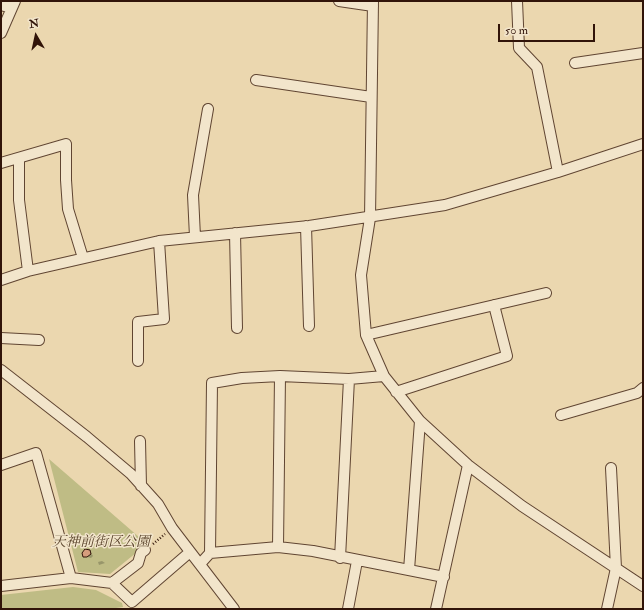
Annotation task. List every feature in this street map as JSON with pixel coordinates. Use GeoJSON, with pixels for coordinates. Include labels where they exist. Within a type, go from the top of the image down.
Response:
{"type":"FeatureCollection","features":[{"type":"Feature","properties":{"kind":"street"},"geometry":{"type":"LineString","coordinates":[[339,1],[373,4],[370,218],[361,275],[366,335],[384,376],[420,421],[468,465],[522,506],[643,586]]}},
{"type":"Feature","properties":{"kind":"street"},"geometry":{"type":"LineString","coordinates":[[517,1],[519,48],[537,67],[558,172]]}},
{"type":"Feature","properties":{"kind":"street"},"geometry":{"type":"LineString","coordinates":[[1,5],[14,5],[1,33]]}},
{"type":"Feature","properties":{"kind":"street"},"geometry":{"type":"LineString","coordinates":[[576,63],[643,53]]}},
{"type":"Feature","properties":{"kind":"street"},"geometry":{"type":"LineString","coordinates":[[256,80],[371,97]]}},
{"type":"Feature","properties":{"kind":"street"},"geometry":{"type":"LineString","coordinates":[[195,237],[193,195],[208,109]]}},
{"type":"Feature","properties":{"kind":"street"},"geometry":{"type":"LineString","coordinates":[[1,163],[66,144],[68,209],[83,258]]}},
{"type":"Feature","properties":{"kind":"street"},"geometry":{"type":"LineString","coordinates":[[1,280],[83,258],[159,241],[370,218],[445,205],[558,172],[643,144]]}},
{"type":"Feature","properties":{"kind":"street"},"geometry":{"type":"LineString","coordinates":[[19,158],[19,200],[28,272]]}},
{"type":"Feature","properties":{"kind":"street"},"geometry":{"type":"LineString","coordinates":[[306,226],[309,326]]}},
{"type":"Feature","properties":{"kind":"street"},"geometry":{"type":"LineString","coordinates":[[235,233],[237,328]]}},
{"type":"Feature","properties":{"kind":"street"},"geometry":{"type":"LineString","coordinates":[[138,361],[138,322],[164,319],[159,241]]}},
{"type":"Feature","properties":{"kind":"street"},"geometry":{"type":"LineString","coordinates":[[366,335],[546,293]]}},
{"type":"Feature","properties":{"kind":"street"},"geometry":{"type":"LineString","coordinates":[[396,392],[507,356],[494,305]]}},
{"type":"Feature","properties":{"kind":"street"},"geometry":{"type":"LineString","coordinates":[[1,338],[39,340]]}},
{"type":"Feature","properties":{"kind":"street"},"geometry":{"type":"LineString","coordinates":[[2,372],[87,437],[131,474],[158,504],[172,528],[234,609]]}},
{"type":"Feature","properties":{"kind":"street"},"geometry":{"type":"LineString","coordinates":[[200,564],[210,553],[212,383],[242,378],[280,376],[349,378],[384,376]]}},
{"type":"Feature","properties":{"kind":"street"},"geometry":{"type":"LineString","coordinates":[[278,547],[280,376]]}},
{"type":"Feature","properties":{"kind":"street"},"geometry":{"type":"LineString","coordinates":[[340,558],[349,378]]}},
{"type":"Feature","properties":{"kind":"street"},"geometry":{"type":"LineString","coordinates":[[560,415],[637,393],[643,388]]}},
{"type":"Feature","properties":{"kind":"street"},"geometry":{"type":"LineString","coordinates":[[409,570],[420,421]]}},
{"type":"Feature","properties":{"kind":"street"},"geometry":{"type":"LineString","coordinates":[[140,441],[141,486]]}},
{"type":"Feature","properties":{"kind":"street"},"geometry":{"type":"LineString","coordinates":[[1,465],[36,453],[70,578]]}},
{"type":"Feature","properties":{"kind":"street"},"geometry":{"type":"LineString","coordinates":[[437,609],[468,465]]}},
{"type":"Feature","properties":{"kind":"street"},"geometry":{"type":"LineString","coordinates":[[607,609],[616,568],[611,468]]}},
{"type":"Feature","properties":{"kind":"street"},"geometry":{"type":"LineString","coordinates":[[210,553],[278,547],[313,551],[340,558],[444,577]]}},
{"type":"Feature","properties":{"kind":"street"},"geometry":{"type":"LineString","coordinates":[[112,583],[138,563],[142,553],[145,550]]}},
{"type":"Feature","properties":{"kind":"street"},"geometry":{"type":"LineString","coordinates":[[1,586],[70,578],[112,583],[132,602],[190,552]]}},
{"type":"Feature","properties":{"kind":"street"},"geometry":{"type":"LineString","coordinates":[[348,609],[357,561]]}},
{"type":"Feature","properties":{"kind":"path"},"geometry":{"type":"LineString","coordinates":[[145,550],[172,528]]}},
{"type":"Feature","properties":{"kind":"green space","name":"天神前街区公園"},"geometry":{"type":"Polygon","coordinates":[[[49,459],[147,544],[110,574],[78,572],[49,459]]]}},
{"type":"Feature","properties":{"kind":"green space"},"geometry":{"type":"Polygon","coordinates":[[[73,587],[96,590],[122,603],[123,607],[109,609],[1,609],[1,595],[73,587]]]}},
{"type":"Feature","properties":{"kind":"building"},"geometry":{"type":"Polygon","coordinates":[[[85,549],[90,550],[91,554],[87,557],[83,557],[82,553],[85,549]]]}}]}
